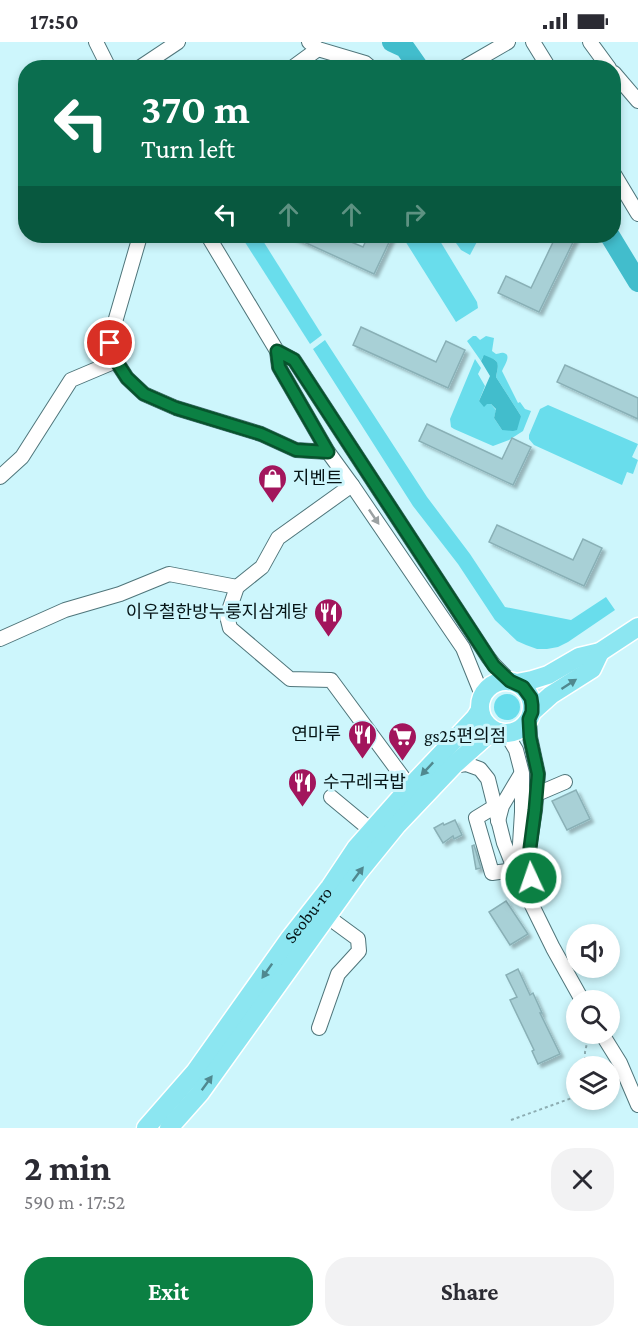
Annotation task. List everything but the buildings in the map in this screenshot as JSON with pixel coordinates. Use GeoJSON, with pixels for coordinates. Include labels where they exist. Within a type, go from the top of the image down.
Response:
{"type":"FeatureCollection","features":[{"type":"Feature","properties":{"kind":"main road"},"geometry":{"type":"LineString","coordinates":[[600,652],[592,669],[551,695],[520,729],[502,733],[487,725],[482,719],[481,703],[489,686],[496,682],[532,680],[548,675],[579,657],[600,652],[638,627]]}},
{"type":"Feature","properties":{"kind":"main road"},"geometry":{"type":"LineString","coordinates":[[513,682],[528,692],[531,698],[531,716]]}},
{"type":"Feature","properties":{"kind":"main road","name":"Seobu-ro"},"geometry":{"type":"LineString","coordinates":[[146,1128],[195,1072],[356,848],[476,718],[481,703]]}},
{"type":"Feature","properties":{"kind":"main road","name":"Seobu-ro"},"geometry":{"type":"LineString","coordinates":[[169,1128],[200,1093],[358,873],[396,825],[453,766],[483,739],[489,734],[502,733]]}},
{"type":"Feature","properties":{"kind":"street"},"geometry":{"type":"LineString","coordinates":[[96,42],[105,60]]}},
{"type":"Feature","properties":{"kind":"street"},"geometry":{"type":"LineString","coordinates":[[151,60],[178,42]]}},
{"type":"Feature","properties":{"kind":"street"},"geometry":{"type":"LineString","coordinates":[[478,60],[508,42]]}},
{"type":"Feature","properties":{"kind":"street"},"geometry":{"type":"LineString","coordinates":[[533,42],[544,60]]}},
{"type":"Feature","properties":{"kind":"street"},"geometry":{"type":"LineString","coordinates":[[590,42],[603,60]]}},
{"type":"Feature","properties":{"kind":"street"},"geometry":{"type":"LineString","coordinates":[[300,60],[314,45],[356,60]]}},
{"type":"Feature","properties":{"kind":"street"},"geometry":{"type":"LineString","coordinates":[[621,81],[638,101]]}},
{"type":"Feature","properties":{"kind":"street"},"geometry":{"type":"LineString","coordinates":[[621,186],[638,214]]}},
{"type":"Feature","properties":{"kind":"street"},"geometry":{"type":"LineString","coordinates":[[139,243],[110,343],[116,361],[127,378],[144,394],[176,408],[261,434],[296,450],[328,452]]}},
{"type":"Feature","properties":{"kind":"street"},"geometry":{"type":"LineString","coordinates":[[212,243],[277,351],[279,367],[328,452],[464,648],[481,703]]}},
{"type":"Feature","properties":{"kind":"street"},"geometry":{"type":"LineString","coordinates":[[277,351],[294,360],[494,666],[513,682]]}},
{"type":"Feature","properties":{"kind":"street"},"geometry":{"type":"LineString","coordinates":[[0,477],[22,456],[71,380],[116,361]]}},
{"type":"Feature","properties":{"kind":"street"},"geometry":{"type":"LineString","coordinates":[[352,485],[278,538],[262,567],[237,587],[227,616],[230,628],[290,679],[331,680],[410,787]]}},
{"type":"Feature","properties":{"kind":"street"},"geometry":{"type":"LineString","coordinates":[[0,639],[65,610],[120,594],[169,574],[237,587]]}},
{"type":"Feature","properties":{"kind":"street"},"geometry":{"type":"LineString","coordinates":[[524,888],[531,878],[530,848],[538,774],[530,737],[531,716]]}},
{"type":"Feature","properties":{"kind":"street"},"geometry":{"type":"LineString","coordinates":[[502,733],[516,750],[522,773],[519,860],[524,888]]}},
{"type":"Feature","properties":{"kind":"street"},"geometry":{"type":"LineString","coordinates":[[453,766],[466,764],[480,769],[488,779],[504,843],[514,870],[576,990]]}},
{"type":"Feature","properties":{"kind":"street"},"geometry":{"type":"LineString","coordinates":[[498,821],[502,806],[522,773]]}},
{"type":"Feature","properties":{"kind":"street"},"geometry":{"type":"LineString","coordinates":[[537,794],[565,782]]}},
{"type":"Feature","properties":{"kind":"street"},"geometry":{"type":"LineString","coordinates":[[332,797],[372,831]]}},
{"type":"Feature","properties":{"kind":"street"},"geometry":{"type":"LineString","coordinates":[[494,807],[477,818],[492,873],[514,870]]}},
{"type":"Feature","properties":{"kind":"street"},"geometry":{"type":"LineString","coordinates":[[319,1028],[338,974],[359,951],[358,939],[328,917]]}},
{"type":"Feature","properties":{"kind":"street"},"geometry":{"type":"LineString","coordinates":[[608,1044],[620,1063],[638,1105]]}},
{"type":"Feature","properties":{"kind":"path"},"geometry":{"type":"LineString","coordinates":[[512,1120],[566,1100]]}},
{"type":"Feature","properties":{"kind":"shaded area"},"geometry":{"type":"Polygon","coordinates":[[[245,243],[264,243],[322,335],[310,344],[245,243]]]}},
{"type":"Feature","properties":{"kind":"shaded area"},"geometry":{"type":"Polygon","coordinates":[[[406,243],[441,243],[477,302],[478,308],[456,322],[406,243]]]}},
{"type":"Feature","properties":{"kind":"shaded area"},"geometry":{"type":"Polygon","coordinates":[[[456,243],[476,243],[470,255],[461,250],[456,243]]]}},
{"type":"Feature","properties":{"kind":"shaded area"},"geometry":{"type":"Polygon","coordinates":[[[473,336],[480,340],[486,336],[494,338],[492,351],[496,354],[504,353],[507,356],[502,371],[518,403],[520,402],[525,409],[531,411],[523,431],[493,446],[451,427],[450,419],[475,359],[481,368],[478,374],[485,386],[479,401],[491,404],[496,410],[494,418],[502,430],[521,416],[496,377],[497,362],[483,357],[481,361],[467,341],[473,336]]]}},
{"type":"Feature","properties":{"kind":"shaded area"},"geometry":{"type":"Polygon","coordinates":[[[325,340],[427,497],[470,554],[505,607],[571,620],[606,597],[615,610],[558,647],[537,649],[517,641],[495,620],[458,564],[413,506],[313,349],[325,340]]]}},
{"type":"Feature","properties":{"kind":"shaded area"},"geometry":{"type":"Polygon","coordinates":[[[484,355],[497,363],[496,377],[521,416],[517,430],[502,430],[494,418],[496,409],[491,404],[484,407],[479,401],[490,376],[481,361],[484,355]]]}},
{"type":"Feature","properties":{"kind":"shaded area"},"geometry":{"type":"Polygon","coordinates":[[[548,405],[638,444],[632,457],[638,460],[633,474],[627,472],[622,485],[534,445],[529,435],[540,409],[548,405]]]}},
{"type":"Feature","properties":{"kind":"shaded area"},"geometry":{"type":"Polygon","coordinates":[[[507,694],[516,698],[520,707],[516,716],[507,720],[498,716],[494,707],[498,698],[507,694]]]}},
{"type":"Feature","properties":{"kind":"waterway"},"geometry":{"type":"LineString","coordinates":[[392,42],[405,48],[413,60]]}},
{"type":"Feature","properties":{"kind":"waterway"},"geometry":{"type":"LineString","coordinates":[[614,243],[638,282]]}},
{"type":"Feature","properties":{"kind":"place","name":"지벤트"},"geometry":{"type":"Point","coordinates":[272,504]}},
{"type":"Feature","properties":{"kind":"place","name":"이우철한방누룽지삼계탕"},"geometry":{"type":"Point","coordinates":[329,638]}},
{"type":"Feature","properties":{"kind":"place","name":"연마루"},"geometry":{"type":"Point","coordinates":[362,760]}},
{"type":"Feature","properties":{"kind":"place","name":"gs25편의점"},"geometry":{"type":"Point","coordinates":[403,762]}},
{"type":"Feature","properties":{"kind":"place","name":"수구레국밥"},"geometry":{"type":"Point","coordinates":[302,808]}},
{"type":"Feature","properties":{"kind":"route"},"geometry":{"type":"LineString","coordinates":[[110,343],[116,361],[127,378],[144,394],[176,408],[261,434],[296,450],[328,452],[279,367],[277,351],[294,360],[494,666],[510,681],[523,687],[531,698],[530,737],[538,774],[530,848],[531,878]]}}]}
